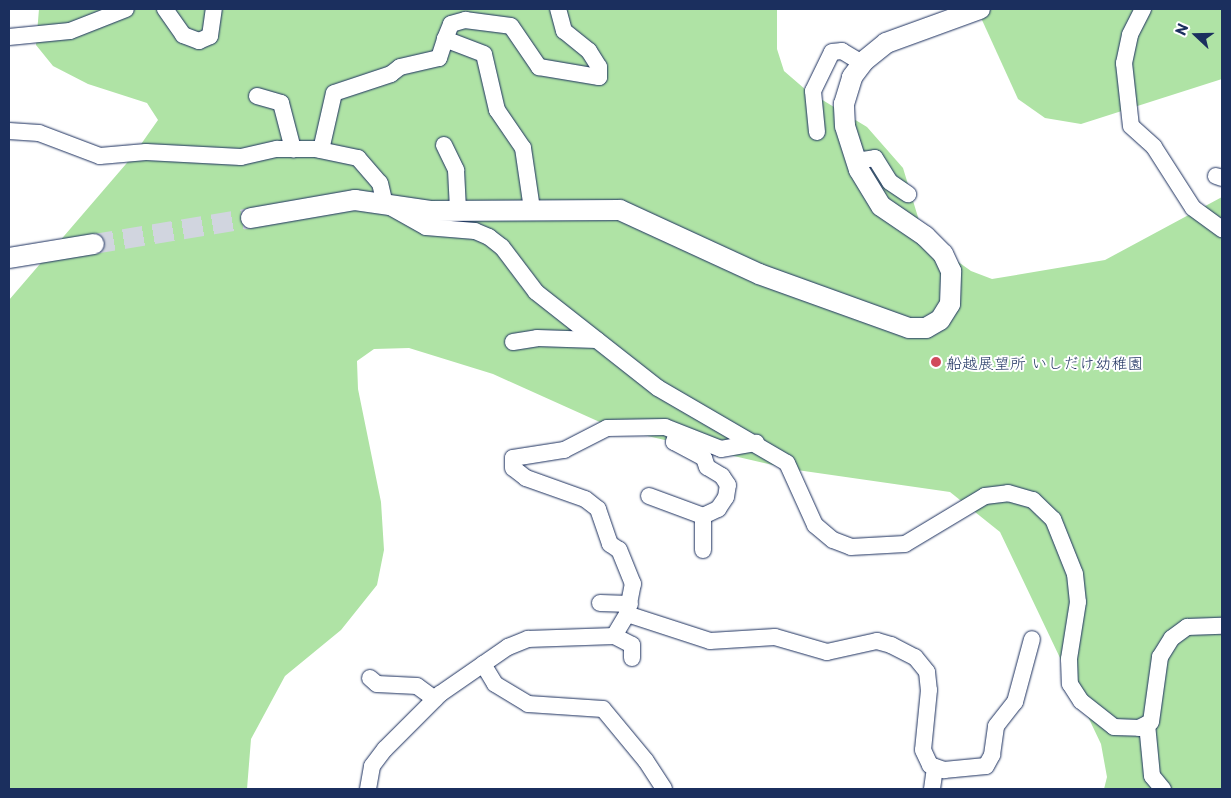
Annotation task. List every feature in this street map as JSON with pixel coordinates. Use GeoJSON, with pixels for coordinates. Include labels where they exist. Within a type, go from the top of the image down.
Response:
{"type":"FeatureCollection","features":[{"type":"Feature","properties":{"kind":"street"},"geometry":{"type":"LineString","coordinates":[[165,9],[183,35],[199,41],[210,36],[214,9]]}},
{"type":"Feature","properties":{"kind":"street"},"geometry":{"type":"LineString","coordinates":[[321,150],[334,93],[391,74],[400,67],[439,58],[451,24],[465,20],[511,26],[539,67],[599,77],[599,67],[589,51],[564,31],[558,9]]}},
{"type":"Feature","properties":{"kind":"street"},"geometry":{"type":"LineString","coordinates":[[251,218],[355,200],[430,211],[620,210],[759,274],[900,325],[926,328],[940,320],[950,304],[951,271],[943,254],[925,236],[881,206],[856,161],[845,126],[844,104],[852,78],[862,63],[886,43],[980,9]]}},
{"type":"Feature","properties":{"kind":"street"},"geometry":{"type":"LineString","coordinates":[[1143,9],[1130,35],[1124,63],[1131,126],[1154,147],[1193,208],[1222,228]]}},
{"type":"Feature","properties":{"kind":"street"},"geometry":{"type":"LineString","coordinates":[[9,37],[70,31],[118,10]]}},
{"type":"Feature","properties":{"kind":"street"},"geometry":{"type":"LineString","coordinates":[[445,39],[484,54],[497,110],[523,148],[532,209]]}},
{"type":"Feature","properties":{"kind":"street"},"geometry":{"type":"LineString","coordinates":[[817,132],[813,91],[832,52],[842,51],[862,63]]}},
{"type":"Feature","properties":{"kind":"street"},"geometry":{"type":"LineString","coordinates":[[257,96],[281,103],[293,149]]}},
{"type":"Feature","properties":{"kind":"street"},"geometry":{"type":"LineString","coordinates":[[9,131],[39,133],[100,156],[146,152],[241,157],[293,149],[321,150],[358,158],[369,167],[380,184],[385,204],[426,227],[475,231],[489,237],[502,247],[536,292],[658,388],[756,443],[787,463],[815,525],[833,540],[851,547],[904,544],[985,496],[1008,493],[1033,500],[1053,520],[1075,574],[1078,602],[1069,658],[1070,684],[1081,701],[1114,727],[1147,724]]}},
{"type":"Feature","properties":{"kind":"street"},"geometry":{"type":"LineString","coordinates":[[444,145],[456,170],[458,210]]}},
{"type":"Feature","properties":{"kind":"street"},"geometry":{"type":"LineString","coordinates":[[856,161],[874,158],[890,182],[908,194]]}},
{"type":"Feature","properties":{"kind":"street"},"geometry":{"type":"LineString","coordinates":[[9,258],[94,244]]}},
{"type":"Feature","properties":{"kind":"street"},"geometry":{"type":"LineString","coordinates":[[513,342],[536,338],[597,340]]}},
{"type":"Feature","properties":{"kind":"street"},"geometry":{"type":"LineString","coordinates":[[614,636],[628,609],[633,584],[619,550],[610,544],[598,509],[585,499],[526,478],[513,468],[513,458],[564,450],[607,428],[665,427],[721,449],[756,443]]}},
{"type":"Feature","properties":{"kind":"street"},"geometry":{"type":"LineString","coordinates":[[650,496],[703,516],[718,509],[728,485],[722,476],[708,467],[704,458],[674,442],[677,432]]}},
{"type":"Feature","properties":{"kind":"street"},"geometry":{"type":"LineString","coordinates":[[702,550],[703,516]]}},
{"type":"Feature","properties":{"kind":"street"},"geometry":{"type":"LineString","coordinates":[[600,603],[628,609],[710,641],[775,637],[827,652],[877,641],[899,649],[915,657],[927,672],[929,690],[923,750],[930,765],[944,770],[986,766],[992,755],[996,726],[1015,702],[1032,639]]}},
{"type":"Feature","properties":{"kind":"street"},"geometry":{"type":"LineString","coordinates":[[1163,789],[1152,776],[1147,724],[1156,704],[1160,657],[1172,638],[1187,627],[1222,626]]}},
{"type":"Feature","properties":{"kind":"street"},"geometry":{"type":"LineString","coordinates":[[368,789],[377,760],[435,699],[484,664],[528,639],[614,636],[632,645],[632,658]]}},
{"type":"Feature","properties":{"kind":"street"},"geometry":{"type":"LineString","coordinates":[[484,664],[495,684],[528,704],[603,709],[635,745],[664,789]]}},
{"type":"Feature","properties":{"kind":"street"},"geometry":{"type":"LineString","coordinates":[[370,678],[377,684],[417,686],[435,699]]}},
{"type":"Feature","properties":{"kind":"street"},"geometry":{"type":"LineString","coordinates":[[932,789],[935,767]]}},
{"type":"Feature","properties":{"kind":"green space"},"geometry":{"type":"Polygon","coordinates":[[[39,9],[777,9],[777,49],[784,71],[806,90],[867,127],[903,168],[921,227],[936,246],[971,271],[992,279],[1105,260],[1222,197],[1222,789],[1104,789],[1107,777],[1101,744],[1000,532],[950,492],[790,469],[613,428],[493,374],[409,348],[374,349],[357,361],[358,389],[381,502],[384,550],[377,585],[341,630],[285,676],[251,739],[247,789],[9,789],[9,300],[132,157],[158,120],[147,103],[88,84],[53,66],[36,45],[39,9]]]}},
{"type":"Feature","properties":{"kind":"green space"},"geometry":{"type":"Polygon","coordinates":[[[977,9],[1222,9],[1222,79],[1081,124],[1045,118],[1018,99],[977,9]]]}},
{"type":"Feature","properties":{"kind":"tunnel"},"geometry":{"type":"LineString","coordinates":[[94,244],[251,218]]}},
{"type":"Feature","properties":{"kind":"place","name":"船越展望所 いしだけ幼稚園"},"geometry":{"type":"Point","coordinates":[936,362]}}]}
